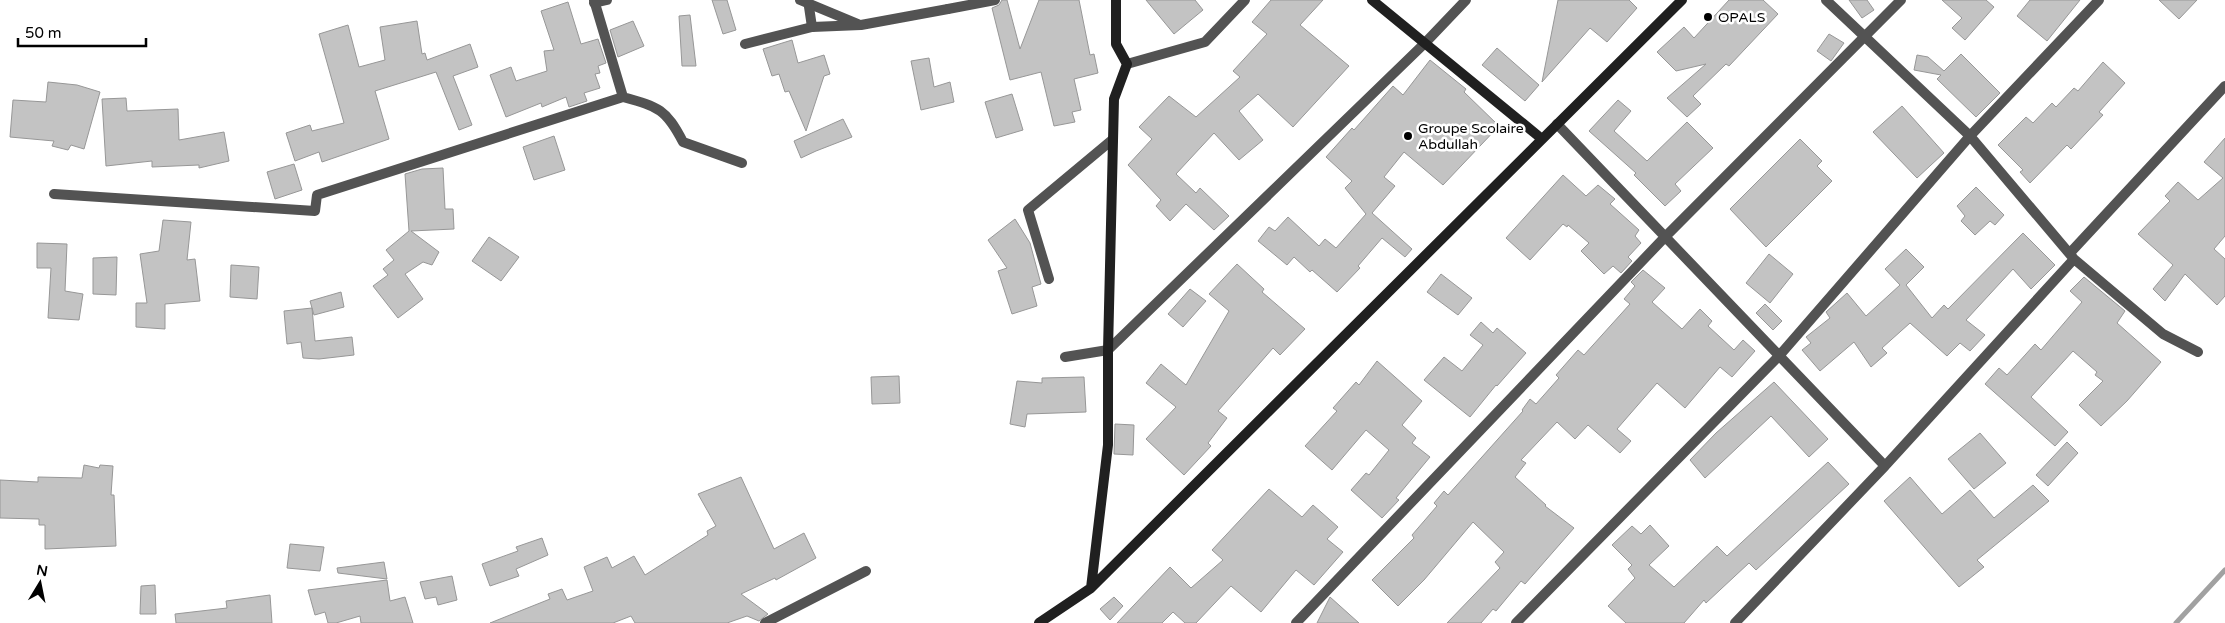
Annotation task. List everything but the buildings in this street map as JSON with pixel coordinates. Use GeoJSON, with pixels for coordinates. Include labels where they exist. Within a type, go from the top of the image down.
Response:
{"type":"FeatureCollection","features":[{"type":"Feature","properties":{"kind":"main road"},"geometry":{"type":"LineString","coordinates":[[1091,588],[1108,445],[1108,350],[1114,100],[1127,64],[1116,44],[1116,0]]}},
{"type":"Feature","properties":{"kind":"main road"},"geometry":{"type":"LineString","coordinates":[[1372,0],[1542,139]]}},
{"type":"Feature","properties":{"kind":"main road"},"geometry":{"type":"LineString","coordinates":[[1039,623],[1091,588],[1682,0]]}},
{"type":"Feature","properties":{"kind":"street"},"geometry":{"type":"LineString","coordinates":[[607,0],[594,1],[624,97]]}},
{"type":"Feature","properties":{"kind":"street"},"geometry":{"type":"LineString","coordinates":[[745,44],[812,27],[861,25],[994,0]]}},
{"type":"Feature","properties":{"kind":"street"},"geometry":{"type":"LineString","coordinates":[[1127,64],[1205,42],[1245,0]]}},
{"type":"Feature","properties":{"kind":"street"},"geometry":{"type":"LineString","coordinates":[[1065,357],[1108,350],[1425,43],[1466,0]]}},
{"type":"Feature","properties":{"kind":"street"},"geometry":{"type":"LineString","coordinates":[[1826,0],[1970,136],[2072,256],[2163,334],[2198,352]]}},
{"type":"Feature","properties":{"kind":"street"},"geometry":{"type":"LineString","coordinates":[[1296,623],[1665,236],[1901,0]]}},
{"type":"Feature","properties":{"kind":"street"},"geometry":{"type":"LineString","coordinates":[[1516,623],[1779,356],[1970,136],[2099,0]]}},
{"type":"Feature","properties":{"kind":"street"},"geometry":{"type":"LineString","coordinates":[[806,1],[861,25]]}},
{"type":"Feature","properties":{"kind":"street"},"geometry":{"type":"LineString","coordinates":[[806,1],[812,27]]}},
{"type":"Feature","properties":{"kind":"street"},"geometry":{"type":"LineString","coordinates":[[1735,623],[1884,466],[2225,86]]}},
{"type":"Feature","properties":{"kind":"street"},"geometry":{"type":"LineString","coordinates":[[54,194],[315,211],[317,194],[624,97],[651,105],[671,119],[683,142],[742,163]]}},
{"type":"Feature","properties":{"kind":"street"},"geometry":{"type":"LineString","coordinates":[[1558,124],[1884,466]]}},
{"type":"Feature","properties":{"kind":"street"},"geometry":{"type":"LineString","coordinates":[[1048,279],[1028,210],[1112,140]]}},
{"type":"Feature","properties":{"kind":"street"},"geometry":{"type":"LineString","coordinates":[[765,623],[866,571]]}},
{"type":"Feature","properties":{"kind":"waterway"},"geometry":{"type":"LineString","coordinates":[[2176,623],[2225,570]]}},
{"type":"Feature","properties":{"kind":"place","name":"OPALS"},"geometry":{"type":"Point","coordinates":[1708,17]}},
{"type":"Feature","properties":{"kind":"place","name":"Groupe Scolaire Abdullah"},"geometry":{"type":"Point","coordinates":[1408,136]}}]}
